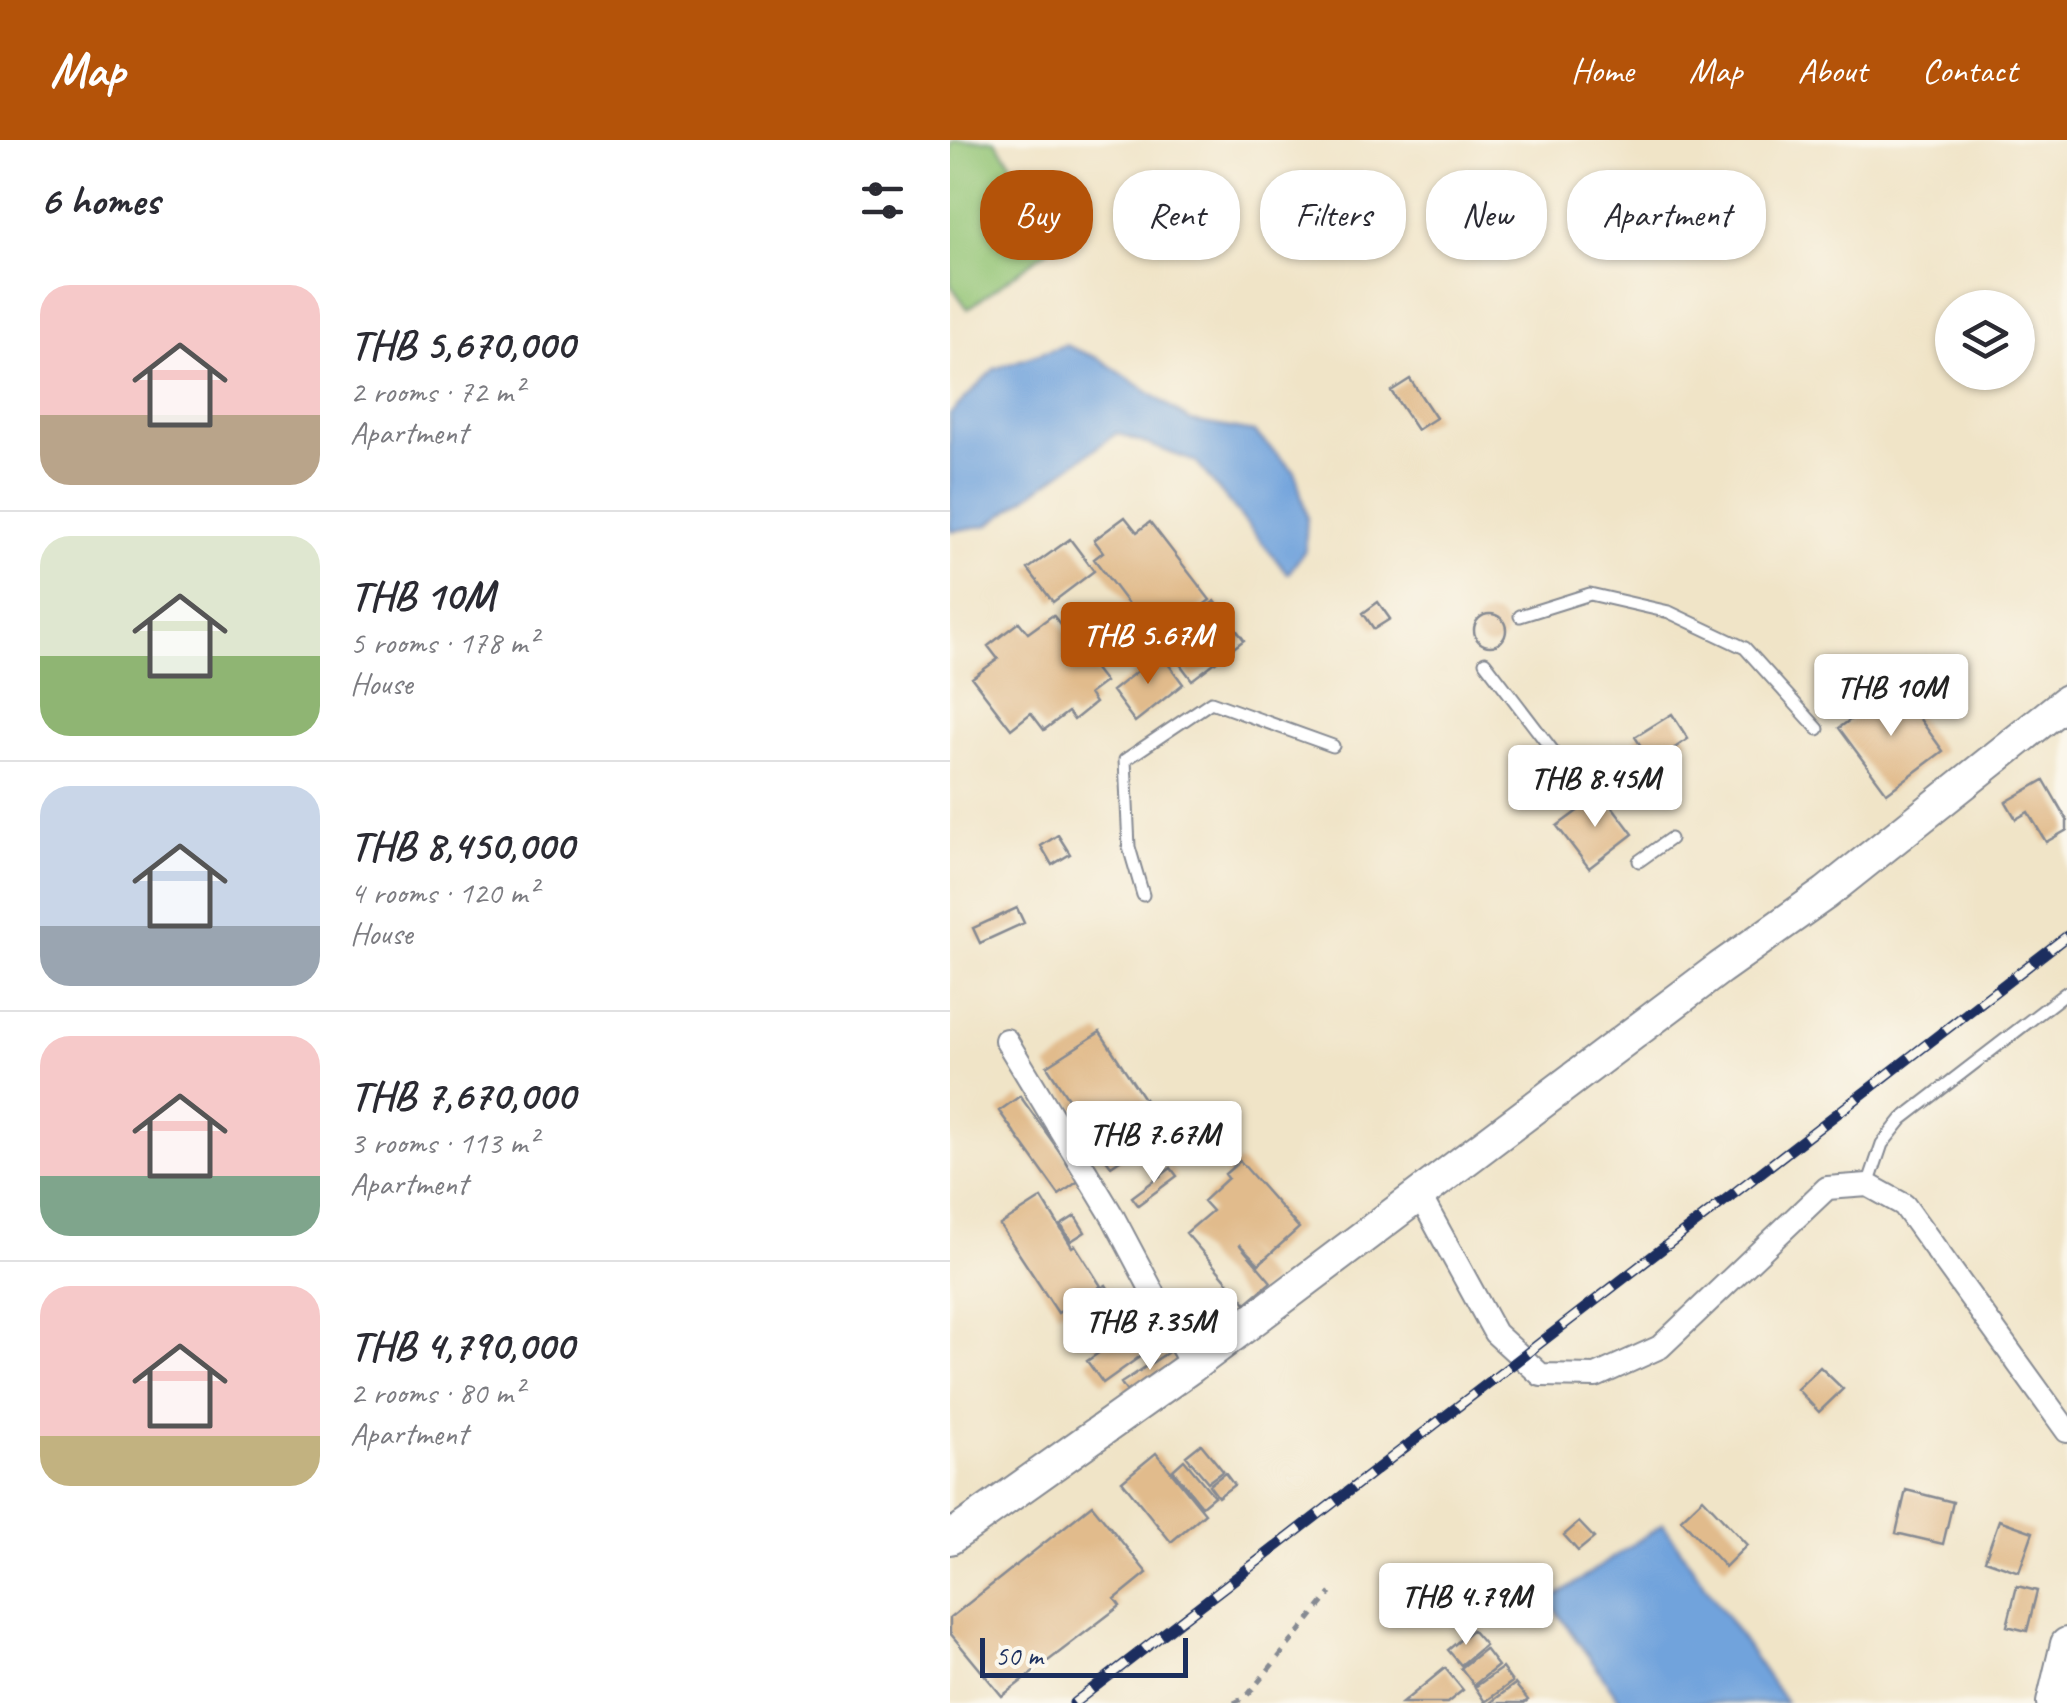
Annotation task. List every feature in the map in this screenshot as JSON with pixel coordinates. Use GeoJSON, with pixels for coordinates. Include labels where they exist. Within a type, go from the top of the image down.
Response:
{"type":"FeatureCollection","features":[{"type":"Feature","properties":{"kind":"street"},"geometry":{"type":"LineString","coordinates":[[950,1538],[1192,1366],[1720,968],[1826,893],[2067,701]]}},
{"type":"Feature","properties":{"kind":"street"},"geometry":{"type":"LineString","coordinates":[[1006,1040],[1113,1217],[1192,1366]]}},
{"type":"Feature","properties":{"kind":"street"},"geometry":{"type":"LineString","coordinates":[[1420,1196],[1495,1333],[1541,1375],[1596,1376],[1660,1348],[1828,1188],[1868,1185],[1904,1205],[2067,1431]]}},
{"type":"Feature","properties":{"kind":"street"},"geometry":{"type":"LineString","coordinates":[[2052,1703],[2067,1644]]}},
{"type":"Feature","properties":{"kind":"lane"},"geometry":{"type":"LineString","coordinates":[[1520,616],[1590,594],[1669,612],[1744,648],[1818,729]]}},
{"type":"Feature","properties":{"kind":"lane"},"geometry":{"type":"LineString","coordinates":[[1485,662],[1591,800]]}},
{"type":"Feature","properties":{"kind":"lane"},"geometry":{"type":"LineString","coordinates":[[1143,895],[1129,847],[1125,760],[1211,702],[1334,746]]}},
{"type":"Feature","properties":{"kind":"lane"},"geometry":{"type":"LineString","coordinates":[[1638,862],[1670,839]]}},
{"type":"Feature","properties":{"kind":"lane"},"geometry":{"type":"LineString","coordinates":[[1868,1185],[1882,1144],[1902,1118],[2067,992]]}},
{"type":"Feature","properties":{"kind":"path"},"geometry":{"type":"LineString","coordinates":[[1234,1703],[1246,1697],[1331,1593]]}},
{"type":"Feature","properties":{"kind":"green space"},"geometry":{"type":"Polygon","coordinates":[[[955,140],[995,140],[1017,170],[980,170],[980,260],[1034,260],[968,309],[950,284],[950,144],[955,140]]]}},
{"type":"Feature","properties":{"kind":"water"},"geometry":{"type":"Polygon","coordinates":[[[1065,345],[1100,359],[1191,421],[1254,432],[1295,472],[1307,517],[1305,550],[1288,574],[1196,462],[1117,433],[988,525],[952,531],[950,414],[994,369],[1065,345]]]}},
{"type":"Feature","properties":{"kind":"water"},"geometry":{"type":"Polygon","coordinates":[[[1663,1524],[1786,1703],[1622,1703],[1549,1601],[1663,1524]]]}},
{"type":"Feature","properties":{"kind":"building"},"geometry":{"type":"Polygon","coordinates":[[[1410,379],[1436,418],[1417,430],[1391,391],[1410,379]]]}},
{"type":"Feature","properties":{"kind":"building"},"geometry":{"type":"Polygon","coordinates":[[[1125,517],[1137,532],[1150,522],[1210,600],[1156,641],[1094,559],[1103,552],[1094,540],[1125,517]]]}},
{"type":"Feature","properties":{"kind":"building"},"geometry":{"type":"Polygon","coordinates":[[[1070,539],[1094,571],[1053,602],[1028,569],[1070,539]]]}},
{"type":"Feature","properties":{"kind":"building"},"geometry":{"type":"Polygon","coordinates":[[[1215,601],[1244,640],[1192,680],[1170,651],[1199,629],[1191,619],[1215,601]]]}},
{"type":"Feature","properties":{"kind":"building"},"geometry":{"type":"Polygon","coordinates":[[[1378,602],[1390,619],[1374,629],[1363,613],[1378,602]]]}},
{"type":"Feature","properties":{"kind":"building"},"geometry":{"type":"Polygon","coordinates":[[[1490,614],[1501,619],[1506,630],[1501,641],[1490,646],[1479,641],[1474,630],[1479,619],[1490,614]]]}},
{"type":"Feature","properties":{"kind":"building"},"geometry":{"type":"Polygon","coordinates":[[[1053,615],[1105,682],[1089,694],[1095,703],[1074,720],[1068,712],[1044,730],[1031,713],[1011,729],[972,678],[998,659],[988,646],[1019,622],[1028,633],[1053,615]]]}},
{"type":"Feature","properties":{"kind":"building"},"geometry":{"type":"Polygon","coordinates":[[[1160,653],[1183,684],[1135,722],[1112,691],[1160,653]]]}},
{"type":"Feature","properties":{"kind":"building"},"geometry":{"type":"Polygon","coordinates":[[[1896,686],[1943,751],[1887,793],[1839,728],[1896,686]]]}},
{"type":"Feature","properties":{"kind":"building"},"geometry":{"type":"Polygon","coordinates":[[[1672,714],[1688,739],[1652,763],[1635,737],[1672,714]]]}},
{"type":"Feature","properties":{"kind":"building"},"geometry":{"type":"Polygon","coordinates":[[[2044,780],[2067,820],[2067,830],[2046,842],[2028,812],[2016,819],[2006,802],[2044,780]]]}},
{"type":"Feature","properties":{"kind":"building"},"geometry":{"type":"Polygon","coordinates":[[[1602,793],[1633,834],[1589,868],[1557,826],[1602,793]]]}},
{"type":"Feature","properties":{"kind":"building"},"geometry":{"type":"Polygon","coordinates":[[[1058,835],[1070,854],[1052,865],[1041,846],[1058,835]]]}},
{"type":"Feature","properties":{"kind":"building"},"geometry":{"type":"Polygon","coordinates":[[[1017,908],[1024,923],[980,943],[973,928],[1017,908]]]}},
{"type":"Feature","properties":{"kind":"building"},"geometry":{"type":"Polygon","coordinates":[[[1100,1032],[1156,1117],[1103,1152],[1047,1066],[1100,1032]]]}},
{"type":"Feature","properties":{"kind":"building"},"geometry":{"type":"Polygon","coordinates":[[[1020,1096],[1080,1180],[1059,1195],[999,1111],[1020,1096]]]}},
{"type":"Feature","properties":{"kind":"building"},"geometry":{"type":"Polygon","coordinates":[[[1135,1133],[1142,1145],[1111,1166],[1103,1155],[1135,1133]]]}},
{"type":"Feature","properties":{"kind":"building"},"geometry":{"type":"Polygon","coordinates":[[[1240,1161],[1299,1228],[1259,1264],[1239,1244],[1271,1282],[1246,1303],[1186,1233],[1212,1211],[1203,1201],[1240,1161]]]}},
{"type":"Feature","properties":{"kind":"building"},"geometry":{"type":"Polygon","coordinates":[[[1171,1168],[1177,1176],[1138,1205],[1132,1197],[1171,1168]]]}},
{"type":"Feature","properties":{"kind":"building"},"geometry":{"type":"Polygon","coordinates":[[[1042,1198],[1101,1286],[1058,1313],[1000,1225],[1042,1198]]]}},
{"type":"Feature","properties":{"kind":"building"},"geometry":{"type":"Polygon","coordinates":[[[1075,1216],[1085,1232],[1071,1241],[1061,1225],[1075,1216]]]}},
{"type":"Feature","properties":{"kind":"building"},"geometry":{"type":"Polygon","coordinates":[[[1106,1285],[1137,1325],[1121,1335],[1103,1308],[1107,1305],[1098,1290],[1106,1285]]]}},
{"type":"Feature","properties":{"kind":"building"},"geometry":{"type":"Polygon","coordinates":[[[1096,1302],[1123,1342],[1122,1337],[1129,1331],[1145,1353],[1103,1383],[1087,1361],[1113,1343],[1099,1351],[1075,1316],[1096,1302]]]}},
{"type":"Feature","properties":{"kind":"building"},"geometry":{"type":"Polygon","coordinates":[[[1170,1351],[1178,1363],[1129,1395],[1121,1383],[1170,1351]]]}},
{"type":"Feature","properties":{"kind":"building"},"geometry":{"type":"Polygon","coordinates":[[[1820,1367],[1843,1389],[1819,1412],[1797,1389],[1820,1367]]]}},
{"type":"Feature","properties":{"kind":"building"},"geometry":{"type":"Polygon","coordinates":[[[1201,1444],[1223,1471],[1208,1482],[1186,1456],[1201,1444]]]}},
{"type":"Feature","properties":{"kind":"building"},"geometry":{"type":"Polygon","coordinates":[[[1156,1453],[1205,1513],[1171,1542],[1122,1481],[1156,1453]]]}},
{"type":"Feature","properties":{"kind":"building"},"geometry":{"type":"Polygon","coordinates":[[[1184,1460],[1214,1496],[1202,1506],[1173,1470],[1184,1460]]]}},
{"type":"Feature","properties":{"kind":"building"},"geometry":{"type":"Polygon","coordinates":[[[1225,1473],[1234,1485],[1218,1497],[1209,1485],[1225,1473]]]}},
{"type":"Feature","properties":{"kind":"building"},"geometry":{"type":"Polygon","coordinates":[[[1906,1490],[1953,1502],[1943,1544],[1896,1533],[1906,1490]]]}},
{"type":"Feature","properties":{"kind":"building"},"geometry":{"type":"Polygon","coordinates":[[[1703,1498],[1747,1545],[1725,1567],[1681,1519],[1703,1498]]]}},
{"type":"Feature","properties":{"kind":"building"},"geometry":{"type":"Polygon","coordinates":[[[1092,1505],[1147,1573],[1115,1599],[1120,1606],[1002,1696],[950,1633],[950,1618],[1092,1505]]]}},
{"type":"Feature","properties":{"kind":"building"},"geometry":{"type":"Polygon","coordinates":[[[1999,1520],[2033,1532],[2019,1572],[1985,1560],[1999,1520]]]}},
{"type":"Feature","properties":{"kind":"building"},"geometry":{"type":"Polygon","coordinates":[[[1579,1522],[1594,1538],[1578,1551],[1564,1535],[1579,1522]]]}},
{"type":"Feature","properties":{"kind":"building"},"geometry":{"type":"Polygon","coordinates":[[[2017,1586],[2037,1591],[2027,1631],[2007,1626],[2017,1586]]]}},
{"type":"Feature","properties":{"kind":"building"},"geometry":{"type":"Polygon","coordinates":[[[1472,1630],[1485,1645],[1461,1665],[1448,1650],[1472,1630]]]}},
{"type":"Feature","properties":{"kind":"building"},"geometry":{"type":"Polygon","coordinates":[[[1485,1649],[1498,1666],[1474,1685],[1461,1668],[1485,1649]]]}},
{"type":"Feature","properties":{"kind":"building"},"geometry":{"type":"Polygon","coordinates":[[[1445,1668],[1463,1690],[1447,1703],[1402,1703],[1445,1668]]]}},
{"type":"Feature","properties":{"kind":"building"},"geometry":{"type":"Polygon","coordinates":[[[1502,1668],[1512,1682],[1485,1702],[1475,1687],[1502,1668]]]}},
{"type":"Feature","properties":{"kind":"building"},"geometry":{"type":"Polygon","coordinates":[[[1515,1684],[1528,1700],[1490,1703],[1515,1684]]]}},
{"type":"Feature","properties":{"kind":"railway"},"geometry":{"type":"LineString","coordinates":[[1074,1703],[2067,936]]}}]}
